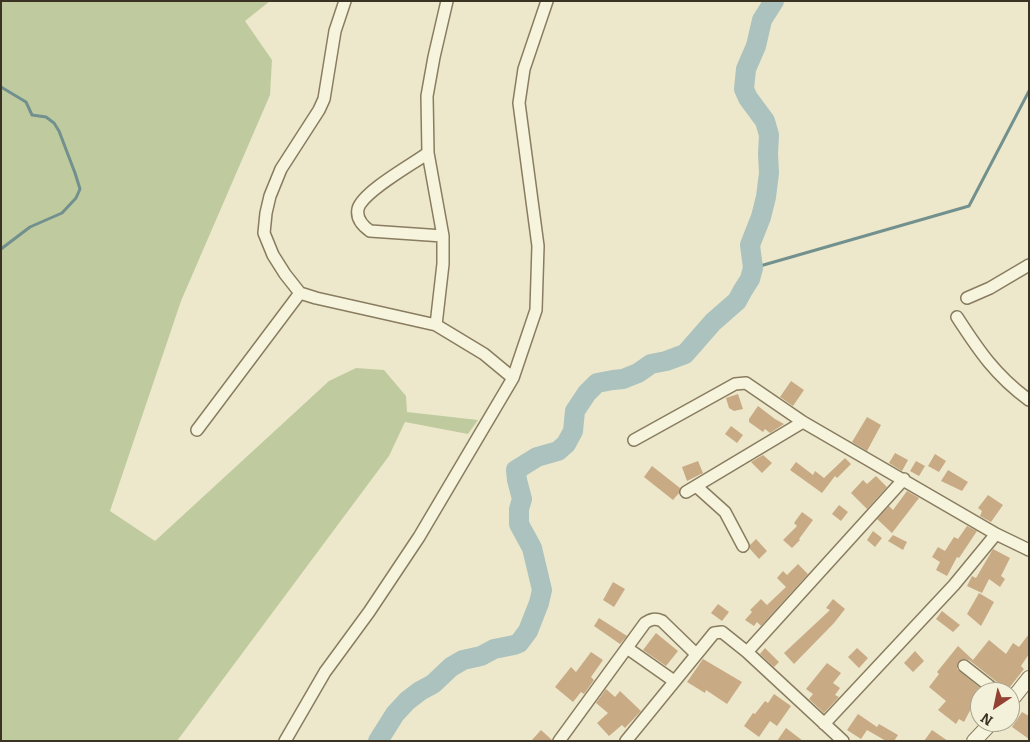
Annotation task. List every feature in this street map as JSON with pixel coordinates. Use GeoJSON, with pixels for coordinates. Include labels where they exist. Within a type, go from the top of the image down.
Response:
{"type":"FeatureCollection","features":[{"type":"Feature","properties":{"kind":"street"},"geometry":{"type":"LineString","coordinates":[[345,1],[335,31],[324,99],[281,169],[266,213],[264,232],[273,255],[284,274],[300,293],[436,324],[484,354],[513,378]]}},
{"type":"Feature","properties":{"kind":"street"},"geometry":{"type":"LineString","coordinates":[[436,324],[443,264],[443,236],[428,153],[427,96],[447,1]]}},
{"type":"Feature","properties":{"kind":"street"},"geometry":{"type":"LineString","coordinates":[[285,741],[325,672],[369,612],[419,537],[513,378],[536,310],[538,255],[519,104],[524,69],[547,1]]}},
{"type":"Feature","properties":{"kind":"street"},"geometry":{"type":"LineString","coordinates":[[428,153],[374,189],[358,207],[358,216],[362,225],[370,232],[443,236]]}},
{"type":"Feature","properties":{"kind":"street"},"geometry":{"type":"LineString","coordinates":[[968,298],[1028,268]]}},
{"type":"Feature","properties":{"kind":"street"},"geometry":{"type":"LineString","coordinates":[[197,430],[300,293]]}},
{"type":"Feature","properties":{"kind":"street"},"geometry":{"type":"LineString","coordinates":[[957,317],[980,353],[1010,386],[1029,400]]}},
{"type":"Feature","properties":{"kind":"street"},"geometry":{"type":"LineString","coordinates":[[634,440],[735,384],[746,383],[803,422],[996,534],[1029,550]]}},
{"type":"Feature","properties":{"kind":"street"},"geometry":{"type":"LineString","coordinates":[[743,546],[731,527],[725,512],[691,489],[803,422]]}},
{"type":"Feature","properties":{"kind":"street"},"geometry":{"type":"LineString","coordinates":[[747,652],[904,479]]}},
{"type":"Feature","properties":{"kind":"street"},"geometry":{"type":"LineString","coordinates":[[824,724],[954,586],[996,534]]}},
{"type":"Feature","properties":{"kind":"street"},"geometry":{"type":"LineString","coordinates":[[559,741],[645,623],[650,620],[662,620],[696,654]]}},
{"type":"Feature","properties":{"kind":"street"},"geometry":{"type":"LineString","coordinates":[[626,741],[711,636],[719,632],[747,652],[843,741]]}},
{"type":"Feature","properties":{"kind":"street"},"geometry":{"type":"LineString","coordinates":[[627,648],[674,681]]}},
{"type":"Feature","properties":{"kind":"street"},"geometry":{"type":"LineString","coordinates":[[964,666],[985,682]]}},
{"type":"Feature","properties":{"kind":"street"},"geometry":{"type":"LineString","coordinates":[[1020,689],[1029,678]]}},
{"type":"Feature","properties":{"kind":"green space"},"geometry":{"type":"Polygon","coordinates":[[[1,1],[270,1],[245,21],[272,60],[270,95],[181,301],[110,511],[155,541],[329,381],[356,368],[384,370],[406,396],[407,412],[478,420],[468,434],[405,422],[389,456],[177,741],[1,741],[1,1]]]}},
{"type":"Feature","properties":{"kind":"building"},"geometry":{"type":"Polygon","coordinates":[[[791,381],[804,390],[793,406],[780,397],[791,381]]]}},
{"type":"Feature","properties":{"kind":"building"},"geometry":{"type":"Polygon","coordinates":[[[738,394],[743,409],[734,411],[729,408],[726,398],[738,394]]]}},
{"type":"Feature","properties":{"kind":"building"},"geometry":{"type":"Polygon","coordinates":[[[758,406],[784,424],[770,433],[765,429],[763,432],[749,422],[758,406]]]}},
{"type":"Feature","properties":{"kind":"building"},"geometry":{"type":"Polygon","coordinates":[[[867,417],[881,425],[867,451],[852,442],[867,417]]]}},
{"type":"Feature","properties":{"kind":"building"},"geometry":{"type":"Polygon","coordinates":[[[731,426],[743,435],[737,443],[725,434],[731,426]]]}},
{"type":"Feature","properties":{"kind":"building"},"geometry":{"type":"Polygon","coordinates":[[[895,453],[908,460],[902,471],[889,463],[895,453]]]}},
{"type":"Feature","properties":{"kind":"building"},"geometry":{"type":"Polygon","coordinates":[[[935,454],[946,461],[939,472],[928,466],[935,454]]]}},
{"type":"Feature","properties":{"kind":"building"},"geometry":{"type":"Polygon","coordinates":[[[763,455],[772,463],[762,473],[751,462],[763,455]]]}},
{"type":"Feature","properties":{"kind":"building"},"geometry":{"type":"Polygon","coordinates":[[[845,458],[851,464],[837,478],[835,476],[822,493],[790,470],[796,462],[813,475],[815,471],[824,478],[845,458]]]}},
{"type":"Feature","properties":{"kind":"building"},"geometry":{"type":"Polygon","coordinates":[[[698,461],[703,473],[687,481],[682,467],[698,461]]]}},
{"type":"Feature","properties":{"kind":"building"},"geometry":{"type":"Polygon","coordinates":[[[916,461],[925,466],[919,476],[910,471],[916,461]]]}},
{"type":"Feature","properties":{"kind":"building"},"geometry":{"type":"Polygon","coordinates":[[[652,466],[680,488],[679,493],[673,500],[644,477],[652,466]]]}},
{"type":"Feature","properties":{"kind":"building"},"geometry":{"type":"Polygon","coordinates":[[[948,470],[968,482],[962,491],[941,481],[948,470]]]}},
{"type":"Feature","properties":{"kind":"building"},"geometry":{"type":"Polygon","coordinates":[[[876,476],[887,487],[867,509],[851,493],[863,480],[867,484],[876,476]]]}},
{"type":"Feature","properties":{"kind":"building"},"geometry":{"type":"Polygon","coordinates":[[[907,491],[919,498],[892,533],[877,519],[889,506],[893,510],[907,491]]]}},
{"type":"Feature","properties":{"kind":"building"},"geometry":{"type":"Polygon","coordinates":[[[988,495],[1003,505],[991,522],[980,516],[982,511],[978,508],[988,495]]]}},
{"type":"Feature","properties":{"kind":"building"},"geometry":{"type":"Polygon","coordinates":[[[839,505],[848,512],[841,521],[832,514],[839,505]]]}},
{"type":"Feature","properties":{"kind":"building"},"geometry":{"type":"Polygon","coordinates":[[[802,512],[813,520],[800,540],[792,548],[783,540],[797,526],[794,523],[802,512]]]}},
{"type":"Feature","properties":{"kind":"building"},"geometry":{"type":"Polygon","coordinates":[[[967,526],[977,531],[959,558],[957,557],[947,576],[936,570],[940,562],[932,557],[938,547],[945,551],[954,537],[958,539],[967,526]]]}},
{"type":"Feature","properties":{"kind":"building"},"geometry":{"type":"Polygon","coordinates":[[[873,531],[882,538],[875,547],[867,540],[873,531]]]}},
{"type":"Feature","properties":{"kind":"building"},"geometry":{"type":"Polygon","coordinates":[[[893,535],[907,542],[903,550],[888,541],[893,535]]]}},
{"type":"Feature","properties":{"kind":"building"},"geometry":{"type":"Polygon","coordinates":[[[756,539],[767,551],[759,559],[750,549],[750,545],[756,539]]]}},
{"type":"Feature","properties":{"kind":"building"},"geometry":{"type":"Polygon","coordinates":[[[993,549],[1010,558],[1001,576],[1005,579],[1000,587],[989,579],[982,593],[967,586],[972,576],[976,578],[993,549]]]}},
{"type":"Feature","properties":{"kind":"building"},"geometry":{"type":"Polygon","coordinates":[[[798,564],[808,574],[761,626],[757,622],[754,626],[745,620],[752,612],[750,610],[761,599],[767,605],[786,587],[777,578],[783,571],[787,575],[798,564]]]}},
{"type":"Feature","properties":{"kind":"building"},"geometry":{"type":"Polygon","coordinates":[[[613,582],[625,589],[614,607],[603,600],[613,582]]]}},
{"type":"Feature","properties":{"kind":"building"},"geometry":{"type":"Polygon","coordinates":[[[979,593],[994,602],[981,626],[967,614],[979,593]]]}},
{"type":"Feature","properties":{"kind":"building"},"geometry":{"type":"Polygon","coordinates":[[[833,599],[845,609],[794,664],[784,653],[830,610],[826,608],[833,599]]]}},
{"type":"Feature","properties":{"kind":"building"},"geometry":{"type":"Polygon","coordinates":[[[718,604],[729,612],[722,621],[711,613],[718,604]]]}},
{"type":"Feature","properties":{"kind":"building"},"geometry":{"type":"Polygon","coordinates":[[[942,611],[960,625],[953,632],[936,619],[942,611]]]}},
{"type":"Feature","properties":{"kind":"building"},"geometry":{"type":"Polygon","coordinates":[[[599,618],[627,636],[620,644],[594,626],[599,618]]]}},
{"type":"Feature","properties":{"kind":"building"},"geometry":{"type":"Polygon","coordinates":[[[656,633],[678,651],[666,666],[643,650],[656,633]]]}},
{"type":"Feature","properties":{"kind":"building"},"geometry":{"type":"Polygon","coordinates":[[[1029,634],[1029,654],[1021,666],[1024,669],[1014,682],[997,682],[969,660],[962,659],[957,664],[957,669],[973,682],[970,682],[970,711],[964,722],[959,719],[956,724],[938,710],[946,701],[929,687],[939,674],[937,672],[958,646],[973,660],[989,640],[1006,654],[1013,643],[1019,647],[1029,634]]]}},
{"type":"Feature","properties":{"kind":"building"},"geometry":{"type":"Polygon","coordinates":[[[765,648],[779,662],[774,667],[760,654],[765,648]]]}},
{"type":"Feature","properties":{"kind":"building"},"geometry":{"type":"Polygon","coordinates":[[[857,648],[868,658],[859,668],[848,657],[857,648]]]}},
{"type":"Feature","properties":{"kind":"building"},"geometry":{"type":"Polygon","coordinates":[[[915,651],[924,661],[913,672],[904,663],[915,651]]]}},
{"type":"Feature","properties":{"kind":"building"},"geometry":{"type":"Polygon","coordinates":[[[591,652],[603,660],[591,677],[594,680],[584,694],[581,692],[573,702],[555,687],[571,667],[576,672],[591,652]]]}},
{"type":"Feature","properties":{"kind":"building"},"geometry":{"type":"Polygon","coordinates":[[[703,659],[742,682],[727,704],[706,690],[705,693],[687,682],[703,659]]]}},
{"type":"Feature","properties":{"kind":"building"},"geometry":{"type":"Polygon","coordinates":[[[827,663],[841,673],[833,683],[840,688],[835,695],[839,697],[824,713],[809,699],[813,694],[806,689],[827,663]]]}},
{"type":"Feature","properties":{"kind":"building"},"geometry":{"type":"Polygon","coordinates":[[[606,689],[615,697],[620,691],[641,711],[625,728],[622,725],[609,736],[597,723],[608,713],[596,703],[606,689]]]}},
{"type":"Feature","properties":{"kind":"building"},"geometry":{"type":"Polygon","coordinates":[[[774,694],[791,706],[777,726],[770,721],[759,737],[744,726],[753,713],[755,714],[765,701],[768,703],[774,694]]]}},
{"type":"Feature","properties":{"kind":"building"},"geometry":{"type":"Polygon","coordinates":[[[1022,712],[1029,716],[1029,739],[1019,732],[1020,715],[1022,712]]]}},
{"type":"Feature","properties":{"kind":"building"},"geometry":{"type":"Polygon","coordinates":[[[858,714],[877,727],[879,724],[898,735],[894,741],[886,741],[867,730],[861,739],[847,730],[858,714]]]}},
{"type":"Feature","properties":{"kind":"building"},"geometry":{"type":"Polygon","coordinates":[[[786,728],[803,741],[777,741],[786,728]]]}},
{"type":"Feature","properties":{"kind":"building"},"geometry":{"type":"Polygon","coordinates":[[[541,730],[552,740],[552,741],[531,741],[541,730]]]}},
{"type":"Feature","properties":{"kind":"building"},"geometry":{"type":"Polygon","coordinates":[[[932,730],[948,741],[924,741],[932,730]]]}},
{"type":"Feature","properties":{"kind":"waterway"},"geometry":{"type":"LineString","coordinates":[[378,741],[395,714],[407,701],[433,684],[451,667],[463,660],[481,656],[494,649],[519,643],[528,631],[542,590],[532,548],[519,524],[519,509],[522,499],[516,470],[537,457],[558,451],[566,444],[573,431],[575,411],[587,393],[597,383],[623,379],[638,373],[651,364],[685,354],[713,322],[737,301],[750,279],[753,268],[750,245],[761,217],[766,197],[769,173],[769,135],[765,121],[748,98],[744,89],[746,69],[756,46],[762,20],[774,1]]}},
{"type":"Feature","properties":{"kind":"waterway"},"geometry":{"type":"LineString","coordinates":[[1,87],[26,102],[32,115],[46,117],[54,123],[59,131],[80,189],[76,198],[62,213],[30,227],[1,249]]}},
{"type":"Feature","properties":{"kind":"waterway"},"geometry":{"type":"LineString","coordinates":[[753,268],[969,206],[1029,91]]}}]}
